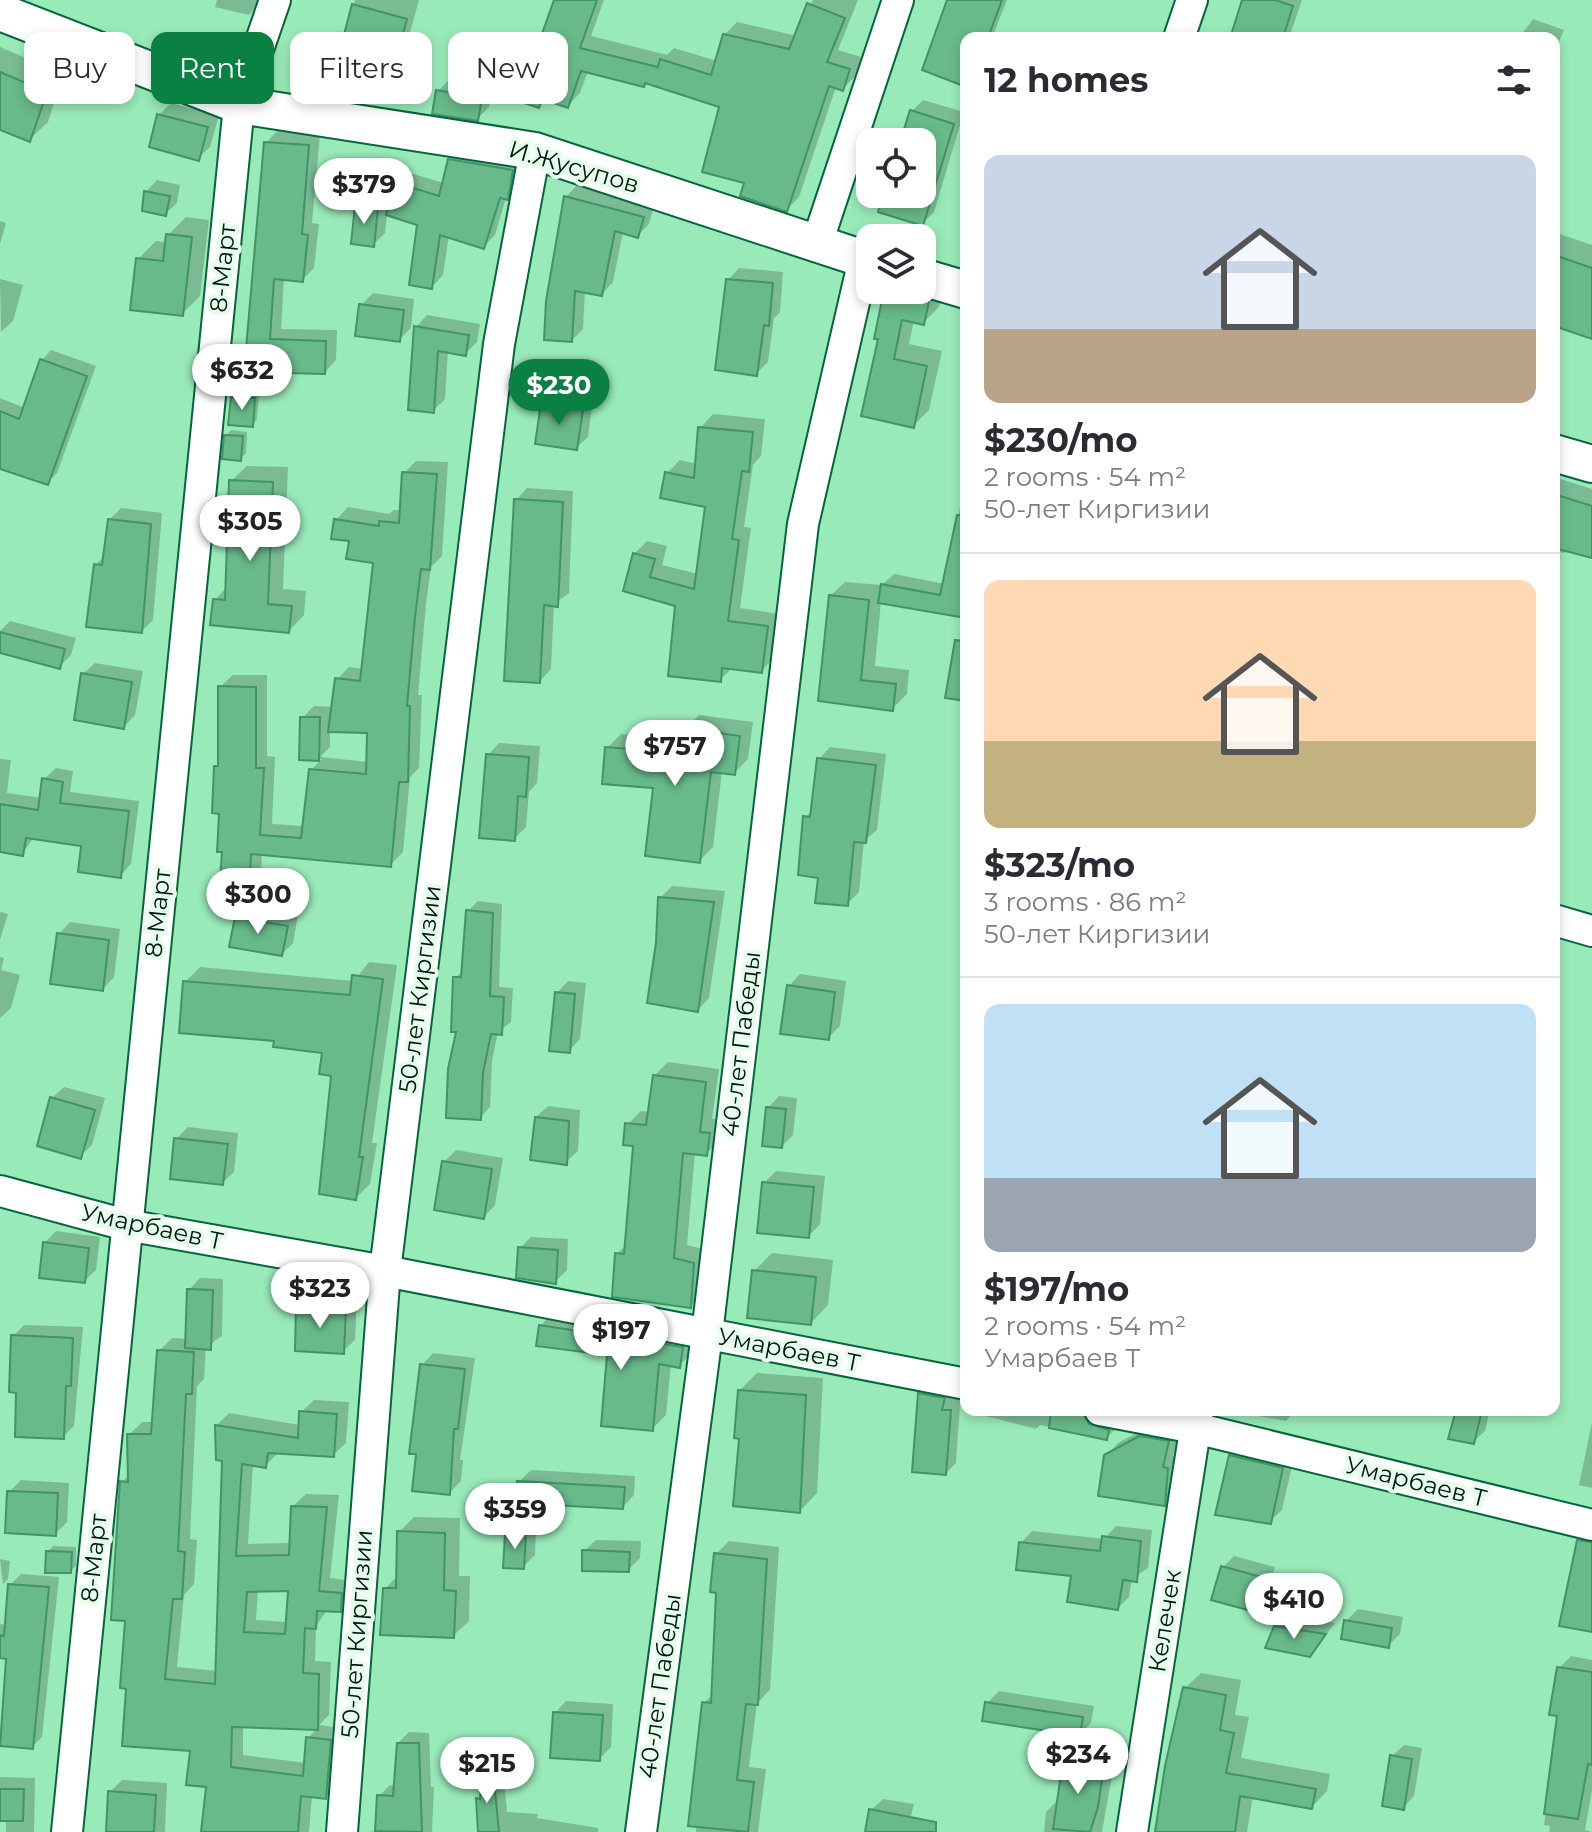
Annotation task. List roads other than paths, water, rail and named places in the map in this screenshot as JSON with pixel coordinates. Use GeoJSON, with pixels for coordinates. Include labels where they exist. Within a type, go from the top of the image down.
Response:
{"type":"FeatureCollection","features":[{"type":"Feature","properties":{"kind":"street","name":"8-Март"},"geometry":{"type":"LineString","coordinates":[[67,1832],[239,105],[275,0]]}},
{"type":"Feature","properties":{"kind":"street"},"geometry":{"type":"LineString","coordinates":[[816,246],[898,0]]}},
{"type":"Feature","properties":{"kind":"street"},"geometry":{"type":"LineString","coordinates":[[1181,32],[1192,0]]}},
{"type":"Feature","properties":{"kind":"street","name":"И.Жусупов"},"geometry":{"type":"LineString","coordinates":[[0,12],[239,105],[535,151],[856,257]]}},
{"type":"Feature","properties":{"kind":"street","name":"50-лет Киргизии"},"geometry":{"type":"LineString","coordinates":[[342,1832],[385,1271],[499,344],[535,151]]}},
{"type":"Feature","properties":{"kind":"street"},"geometry":{"type":"LineString","coordinates":[[936,281],[960,288]]}},
{"type":"Feature","properties":{"kind":"street","name":"40-лет Пабеды"},"geometry":{"type":"LineString","coordinates":[[641,1832],[707,1334],[803,524],[856,304]]}},
{"type":"Feature","properties":{"kind":"street"},"geometry":{"type":"LineString","coordinates":[[1560,455],[1592,464]]}},
{"type":"Feature","properties":{"kind":"street"},"geometry":{"type":"LineString","coordinates":[[1560,922],[1592,931]]}},
{"type":"Feature","properties":{"kind":"street","name":"Умарбаев Т"},"geometry":{"type":"LineString","coordinates":[[0,1191],[126,1225],[385,1271],[960,1383]]}},
{"type":"Feature","properties":{"kind":"street","name":"Умарбаев Т"},"geometry":{"type":"LineString","coordinates":[[1164,1416],[1196,1419],[1592,1525]]}},
{"type":"Feature","properties":{"kind":"street","name":"Келечек"},"geometry":{"type":"LineString","coordinates":[[1132,1832],[1196,1419]]}}]}
